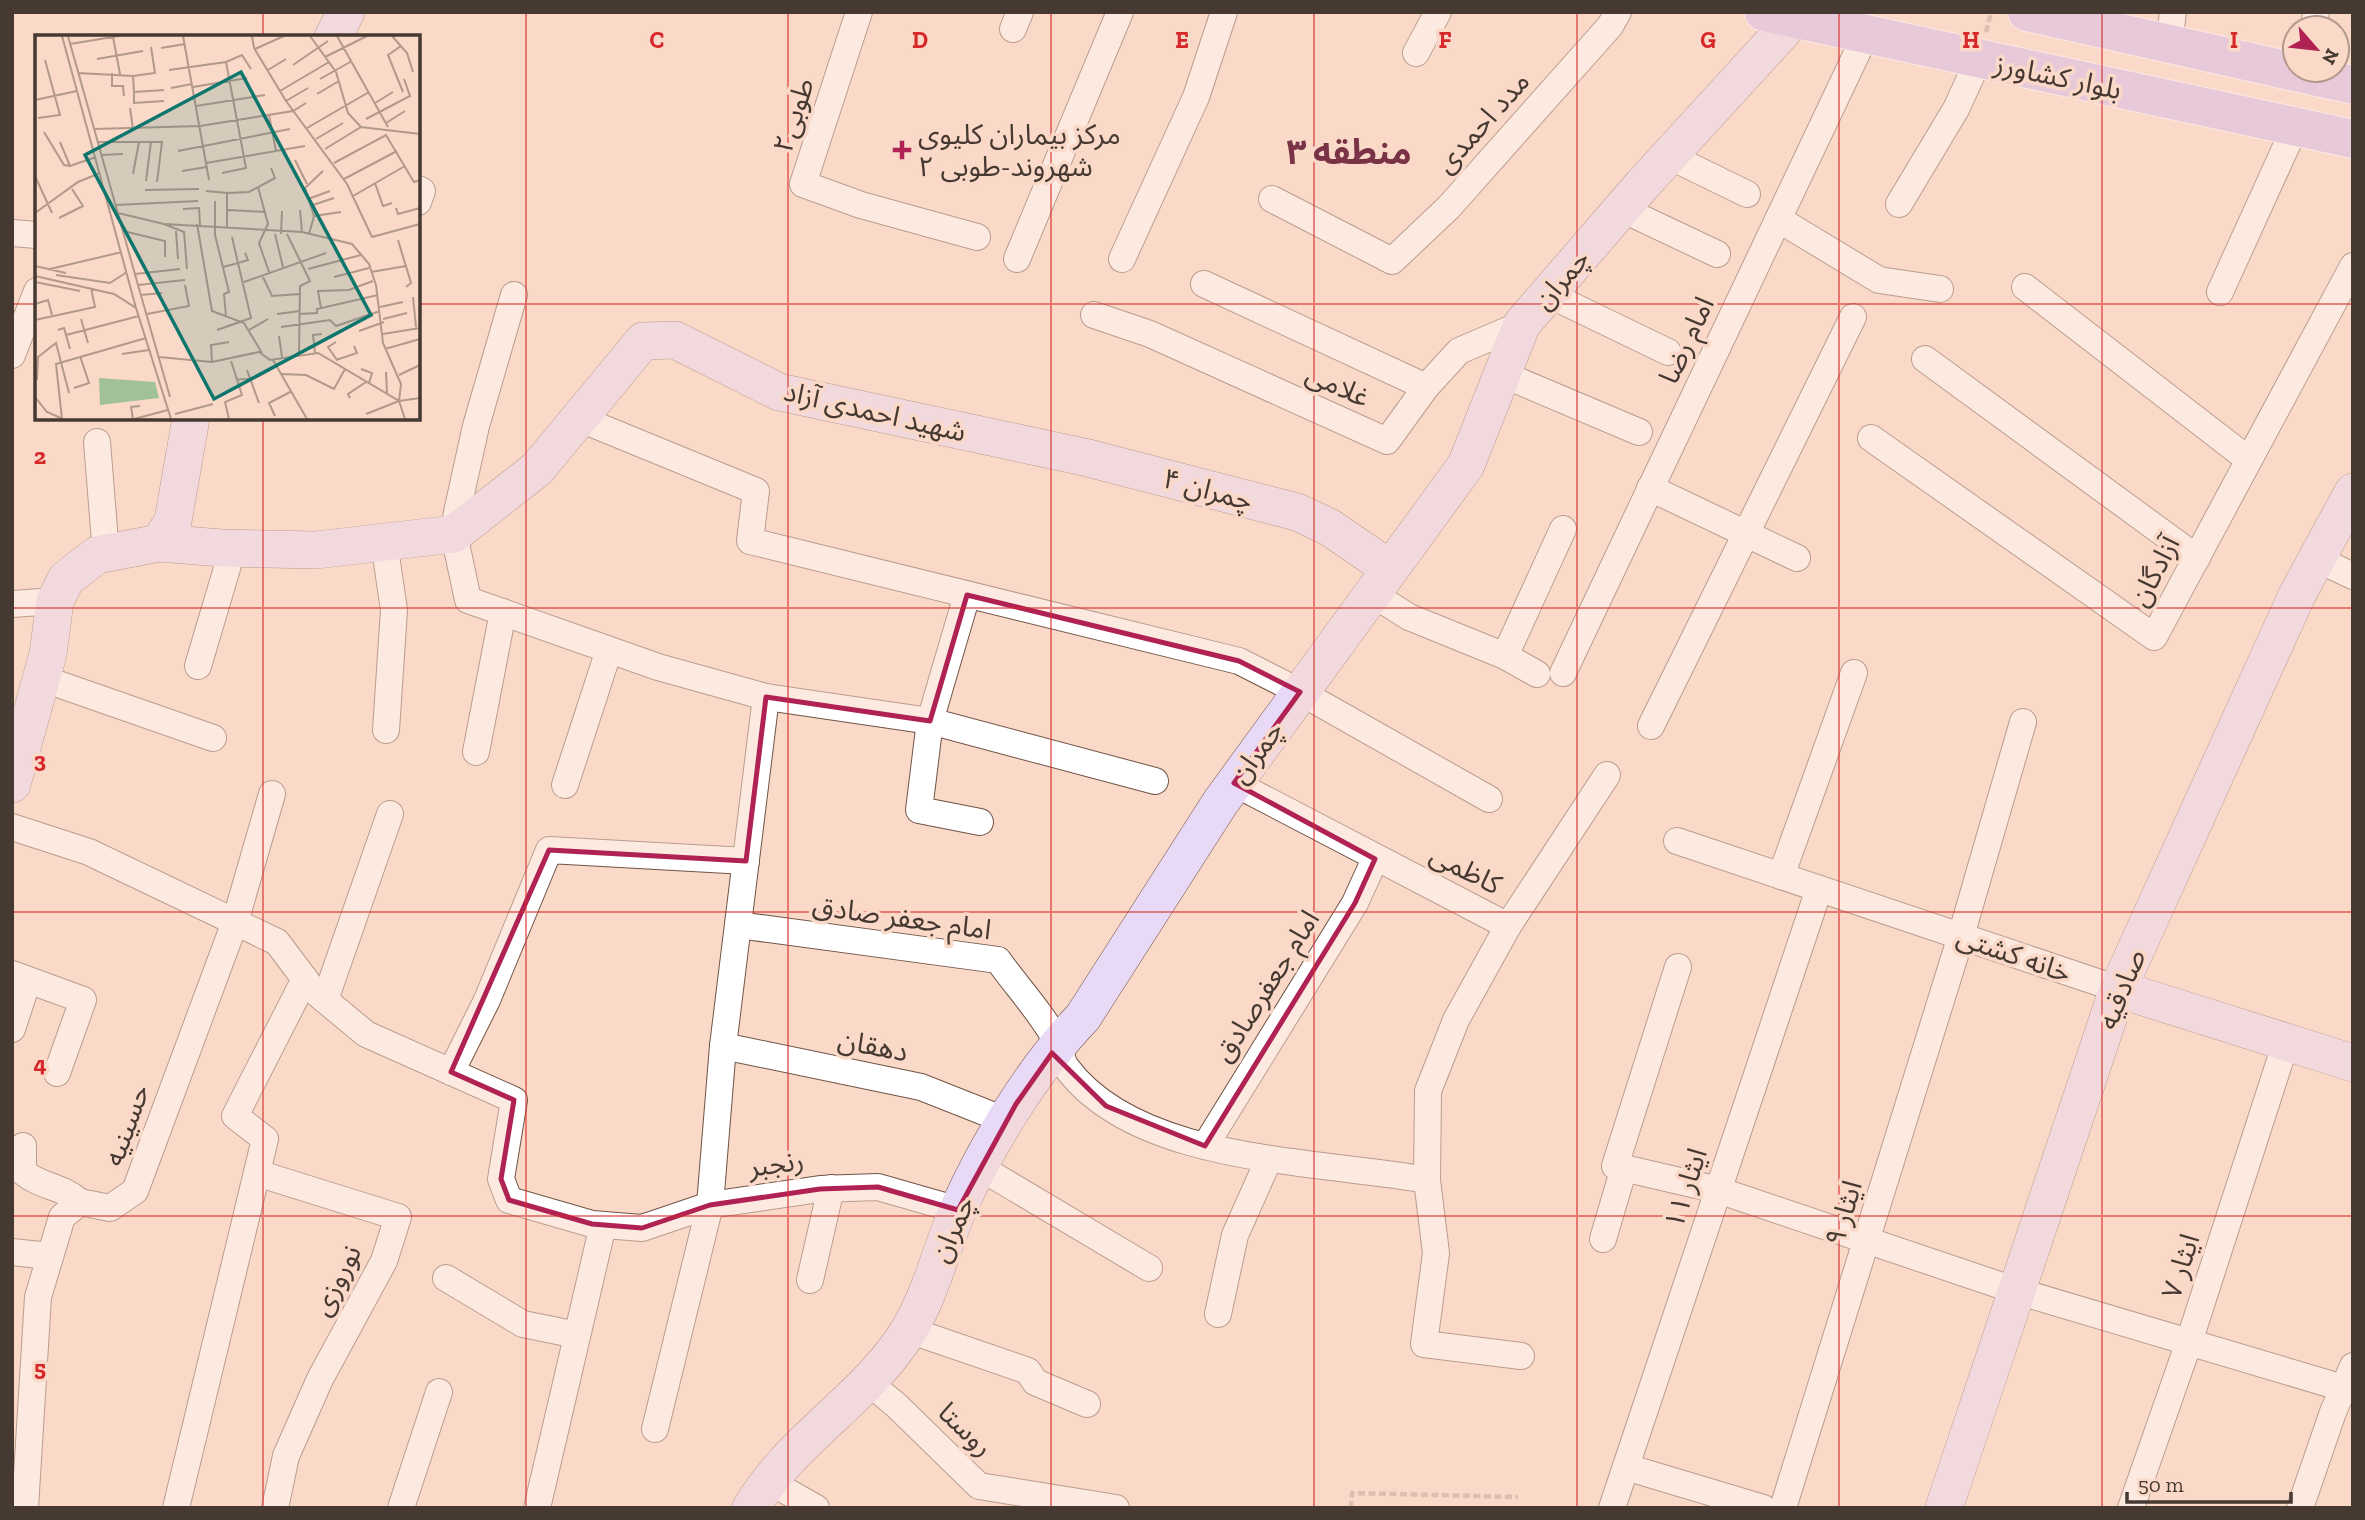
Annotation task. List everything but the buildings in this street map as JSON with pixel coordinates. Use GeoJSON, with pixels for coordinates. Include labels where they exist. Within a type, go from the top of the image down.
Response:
{"type":"FeatureCollection","features":[{"type":"Feature","properties":{"kind":"main road","name":"بلوار کشاورز"},"geometry":{"type":"LineString","coordinates":[[2027,12],[2171,28],[2281,64]]}},
{"type":"Feature","properties":{"kind":"main road","name":"بلوار کشاورز"},"geometry":{"type":"LineString","coordinates":[[1779,15],[2353,139]]}},
{"type":"Feature","properties":{"kind":"street"},"geometry":{"type":"LineString","coordinates":[[334,35],[345,12]]}},
{"type":"Feature","properties":{"kind":"street","name":"طوبی۲"},"geometry":{"type":"LineString","coordinates":[[859,12],[803,184],[861,205],[977,237]]}},
{"type":"Feature","properties":{"kind":"street"},"geometry":{"type":"LineString","coordinates":[[1017,259],[1120,12]]}},
{"type":"Feature","properties":{"kind":"street"},"geometry":{"type":"LineString","coordinates":[[1122,259],[1196,97],[1224,12]]}},
{"type":"Feature","properties":{"kind":"street"},"geometry":{"type":"LineString","coordinates":[[1416,53],[1438,12]]}},
{"type":"Feature","properties":{"kind":"street","name":"مدد احمدی"},"geometry":{"type":"LineString","coordinates":[[1272,199],[1392,261],[1466,188],[1610,26],[1618,12]]}},
{"type":"Feature","properties":{"kind":"street","name":"چمران"},"geometry":{"type":"LineString","coordinates":[[759,1494],[868,1382],[909,1330],[958,1210],[1007,1121],[1058,1043],[1083,1017],[1234,783],[1465,465],[1522,324],[1669,156],[1779,15]]}},
{"type":"Feature","properties":{"kind":"street","name":"امام رضا"},"geometry":{"type":"LineString","coordinates":[[1505,656],[1550,674],[1650,488],[1866,34]]}},
{"type":"Feature","properties":{"kind":"street"},"geometry":{"type":"LineString","coordinates":[[1899,204],[1956,109],[1979,59]]}},
{"type":"Feature","properties":{"kind":"street"},"geometry":{"type":"LineString","coordinates":[[2220,292],[2295,127]]}},
{"type":"Feature","properties":{"kind":"street"},"geometry":{"type":"LineString","coordinates":[[1669,156],[1748,194]]}},
{"type":"Feature","properties":{"kind":"street"},"geometry":{"type":"LineString","coordinates":[[1622,209],[1717,254]]}},
{"type":"Feature","properties":{"kind":"street"},"geometry":{"type":"LineString","coordinates":[[1778,219],[1880,280],[1940,289]]}},
{"type":"Feature","properties":{"kind":"street"},"geometry":{"type":"LineString","coordinates":[[12,233],[35,235]]}},
{"type":"Feature","properties":{"kind":"street","name":"آزادگان"},"geometry":{"type":"LineString","coordinates":[[1871,438],[2154,637],[2353,266]]}},
{"type":"Feature","properties":{"kind":"street"},"geometry":{"type":"LineString","coordinates":[[1204,284],[1426,387]]}},
{"type":"Feature","properties":{"kind":"street"},"geometry":{"type":"LineString","coordinates":[[2025,287],[2249,460]]}},
{"type":"Feature","properties":{"kind":"street"},"geometry":{"type":"LineString","coordinates":[[1548,294],[1668,352]]}},
{"type":"Feature","properties":{"kind":"street"},"geometry":{"type":"LineString","coordinates":[[514,295],[476,426],[454,534],[468,600],[658,667],[766,696],[930,721],[1155,781]]}},
{"type":"Feature","properties":{"kind":"street"},"geometry":{"type":"LineString","coordinates":[[12,355],[35,297]]}},
{"type":"Feature","properties":{"kind":"street","name":"غلامی"},"geometry":{"type":"LineString","coordinates":[[1094,316],[1150,334],[1387,441],[1426,387],[1459,351],[1522,324]]}},
{"type":"Feature","properties":{"kind":"street"},"geometry":{"type":"LineString","coordinates":[[1651,726],[1853,317]]}},
{"type":"Feature","properties":{"kind":"street","name":"شهید احمدی آزاد"},"geometry":{"type":"LineString","coordinates":[[454,534],[537,469],[643,341],[675,340],[779,392],[1013,442]]}},
{"type":"Feature","properties":{"kind":"street"},"geometry":{"type":"LineString","coordinates":[[1925,359],[2197,558]]}},
{"type":"Feature","properties":{"kind":"street"},"geometry":{"type":"LineString","coordinates":[[1502,374],[1639,432]]}},
{"type":"Feature","properties":{"kind":"street"},"geometry":{"type":"LineString","coordinates":[[578,418],[756,491],[750,541],[1239,661],[1300,692],[1489,799]]}},
{"type":"Feature","properties":{"kind":"street"},"geometry":{"type":"LineString","coordinates":[[159,543],[173,521],[191,420]]}},
{"type":"Feature","properties":{"kind":"street"},"geometry":{"type":"LineString","coordinates":[[97,442],[106,554]]}},
{"type":"Feature","properties":{"kind":"street","name":"چمران ۴"},"geometry":{"type":"LineString","coordinates":[[1013,442],[1297,512],[1329,527],[1380,580]]}},
{"type":"Feature","properties":{"kind":"street"},"geometry":{"type":"LineString","coordinates":[[1650,488],[1797,558]]}},
{"type":"Feature","properties":{"kind":"street","name":"صادقیه"},"geometry":{"type":"LineString","coordinates":[[1944,1508],[2118,989],[2297,595],[2353,492]]}},
{"type":"Feature","properties":{"kind":"street"},"geometry":{"type":"LineString","coordinates":[[1380,580],[1409,617],[1505,656],[1563,529]]}},
{"type":"Feature","properties":{"kind":"street"},"geometry":{"type":"LineString","coordinates":[[12,784],[41,678],[55,601],[66,579],[97,555],[159,543],[316,550],[454,534]]}},
{"type":"Feature","properties":{"kind":"street"},"geometry":{"type":"LineString","coordinates":[[384,542],[394,610],[386,730]]}},
{"type":"Feature","properties":{"kind":"street"},"geometry":{"type":"LineString","coordinates":[[198,666],[233,548]]}},
{"type":"Feature","properties":{"kind":"street"},"geometry":{"type":"LineString","coordinates":[[2317,559],[2353,576]]}},
{"type":"Feature","properties":{"kind":"street"},"geometry":{"type":"LineString","coordinates":[[967,595],[930,721],[919,810],[980,822]]}},
{"type":"Feature","properties":{"kind":"street"},"geometry":{"type":"LineString","coordinates":[[12,604],[55,601]]}},
{"type":"Feature","properties":{"kind":"street"},"geometry":{"type":"LineString","coordinates":[[476,752],[503,612]]}},
{"type":"Feature","properties":{"kind":"street"},"geometry":{"type":"LineString","coordinates":[[565,785],[609,650]]}},
{"type":"Feature","properties":{"kind":"street"},"geometry":{"type":"LineString","coordinates":[[1781,876],[1854,673]]}},
{"type":"Feature","properties":{"kind":"street"},"geometry":{"type":"LineString","coordinates":[[41,678],[213,738]]}},
{"type":"Feature","properties":{"kind":"street"},"geometry":{"type":"LineString","coordinates":[[655,1429],[710,1205],[723,1046],[766,696]]}},
{"type":"Feature","properties":{"kind":"street","name":"ایثار ۹"},"geometry":{"type":"LineString","coordinates":[[1783,1508],[1961,936],[2023,722]]}},
{"type":"Feature","properties":{"kind":"street","name":"کاظمی"},"geometry":{"type":"LineString","coordinates":[[1234,783],[1375,859],[1508,926],[1607,775]]}},
{"type":"Feature","properties":{"kind":"street","name":"حسینیه"},"geometry":{"type":"LineString","coordinates":[[79,1202],[110,1208],[135,1191],[235,922],[272,794]]}},
{"type":"Feature","properties":{"kind":"street"},"geometry":{"type":"LineString","coordinates":[[325,1000],[390,814]]}},
{"type":"Feature","properties":{"kind":"street"},"geometry":{"type":"LineString","coordinates":[[12,827],[89,852],[277,942],[325,1000],[366,1034],[452,1072],[487,1000],[550,850],[746,860]]}},
{"type":"Feature","properties":{"kind":"street","name":"خانه کشتی"},"geometry":{"type":"LineString","coordinates":[[1677,841],[2118,989],[2353,1062]]}},
{"type":"Feature","properties":{"kind":"street","name":"امام جعفرصادق"},"geometry":{"type":"LineString","coordinates":[[1205,1146],[1355,903],[1375,859]]}},
{"type":"Feature","properties":{"kind":"street","name":"ایثار ۱۱"},"geometry":{"type":"LineString","coordinates":[[1612,1508],[1819,888]]}},
{"type":"Feature","properties":{"kind":"street","name":"امام جعفر صادق"},"geometry":{"type":"LineString","coordinates":[[737,925],[998,960],[1058,1043],[1064,1065],[1106,1106],[1180,1140],[1205,1146],[1269,1159],[1371,1170],[1427,1180]]}},
{"type":"Feature","properties":{"kind":"street"},"geometry":{"type":"LineString","coordinates":[[1508,926],[1456,1020],[1428,1091],[1427,1180],[1436,1253],[1424,1343],[1521,1356]]}},
{"type":"Feature","properties":{"kind":"street"},"geometry":{"type":"LineString","coordinates":[[1678,967],[1615,1166],[1718,1189],[2017,1291],[2189,1342],[2350,1382],[2333,1412],[2300,1508]]}},
{"type":"Feature","properties":{"kind":"street"},"geometry":{"type":"LineString","coordinates":[[12,1029],[20,977],[83,1000],[57,1073]]}},
{"type":"Feature","properties":{"kind":"street"},"geometry":{"type":"LineString","coordinates":[[176,1508],[265,1139],[234,1116],[305,979]]}},
{"type":"Feature","properties":{"kind":"street","name":"ایثار ۷"},"geometry":{"type":"LineString","coordinates":[[2130,1508],[2189,1342],[2286,1042]]}},
{"type":"Feature","properties":{"kind":"street","name":"دهقان"},"geometry":{"type":"LineString","coordinates":[[723,1046],[921,1087],[1007,1121]]}},
{"type":"Feature","properties":{"kind":"street","name":"رنجبر"},"geometry":{"type":"LineString","coordinates":[[452,1072],[514,1100],[501,1179],[509,1200],[603,1225],[642,1228],[710,1205],[831,1188],[878,1187],[958,1210]]}},
{"type":"Feature","properties":{"kind":"street"},"geometry":{"type":"LineString","coordinates":[[23,1146],[23,1172],[35,1182],[64,1188],[79,1202],[62,1217],[38,1297],[25,1508]]}},
{"type":"Feature","properties":{"kind":"street"},"geometry":{"type":"LineString","coordinates":[[1218,1314],[1235,1235],[1269,1159]]}},
{"type":"Feature","properties":{"kind":"street"},"geometry":{"type":"LineString","coordinates":[[981,1168],[1149,1268]]}},
{"type":"Feature","properties":{"kind":"street"},"geometry":{"type":"LineString","coordinates":[[1603,1239],[1624,1168]]}},
{"type":"Feature","properties":{"kind":"street","name":"نوروزی"},"geometry":{"type":"LineString","coordinates":[[257,1172],[398,1217],[384,1261],[320,1379],[286,1456],[275,1508]]}},
{"type":"Feature","properties":{"kind":"street"},"geometry":{"type":"LineString","coordinates":[[810,1280],[831,1188]]}},
{"type":"Feature","properties":{"kind":"street"},"geometry":{"type":"LineString","coordinates":[[537,1508],[603,1225]]}},
{"type":"Feature","properties":{"kind":"street"},"geometry":{"type":"LineString","coordinates":[[12,1252],[50,1256]]}},
{"type":"Feature","properties":{"kind":"street"},"geometry":{"type":"LineString","coordinates":[[446,1278],[523,1324],[577,1335]]}},
{"type":"Feature","properties":{"kind":"street"},"geometry":{"type":"LineString","coordinates":[[909,1330],[1028,1371],[1035,1382],[1087,1404]]}},
{"type":"Feature","properties":{"kind":"street","name":"روستا"},"geometry":{"type":"LineString","coordinates":[[868,1382],[896,1405],[975,1497],[1116,1508]]}},
{"type":"Feature","properties":{"kind":"street"},"geometry":{"type":"LineString","coordinates":[[401,1508],[439,1392]]}},
{"type":"Feature","properties":{"kind":"street"},"geometry":{"type":"LineString","coordinates":[[1626,1466],[1763,1508]]}},
{"type":"Feature","properties":{"kind":"street"},"geometry":{"type":"LineString","coordinates":[[759,1494],[816,1508]]}},
{"type":"Feature","properties":{"kind":"path"},"geometry":{"type":"LineString","coordinates":[[1351,1508],[1352,1493],[1518,1497]]}},
{"type":"Feature","properties":{"kind":"highlighted area"},"geometry":{"type":"Polygon","coordinates":[[[967,595],[1239,661],[1300,692],[1234,783],[1375,859],[1355,903],[1205,1146],[1106,1106],[1052,1053],[1016,1104],[958,1210],[878,1187],[820,1189],[710,1205],[642,1228],[592,1224],[509,1200],[501,1179],[514,1100],[451,1072],[549,850],[746,861],[766,697],[930,721],[967,595]]]}},
{"type":"Feature","properties":{"kind":"place","name":"مرکز بیماران کلیوی شهروند-طوبی ۲"},"geometry":{"type":"Point","coordinates":[902,150]}},
{"type":"Feature","properties":{"kind":"district","name":"منطقه ۳"},"geometry":{"type":"Point","coordinates":[1349,152]}}]}
